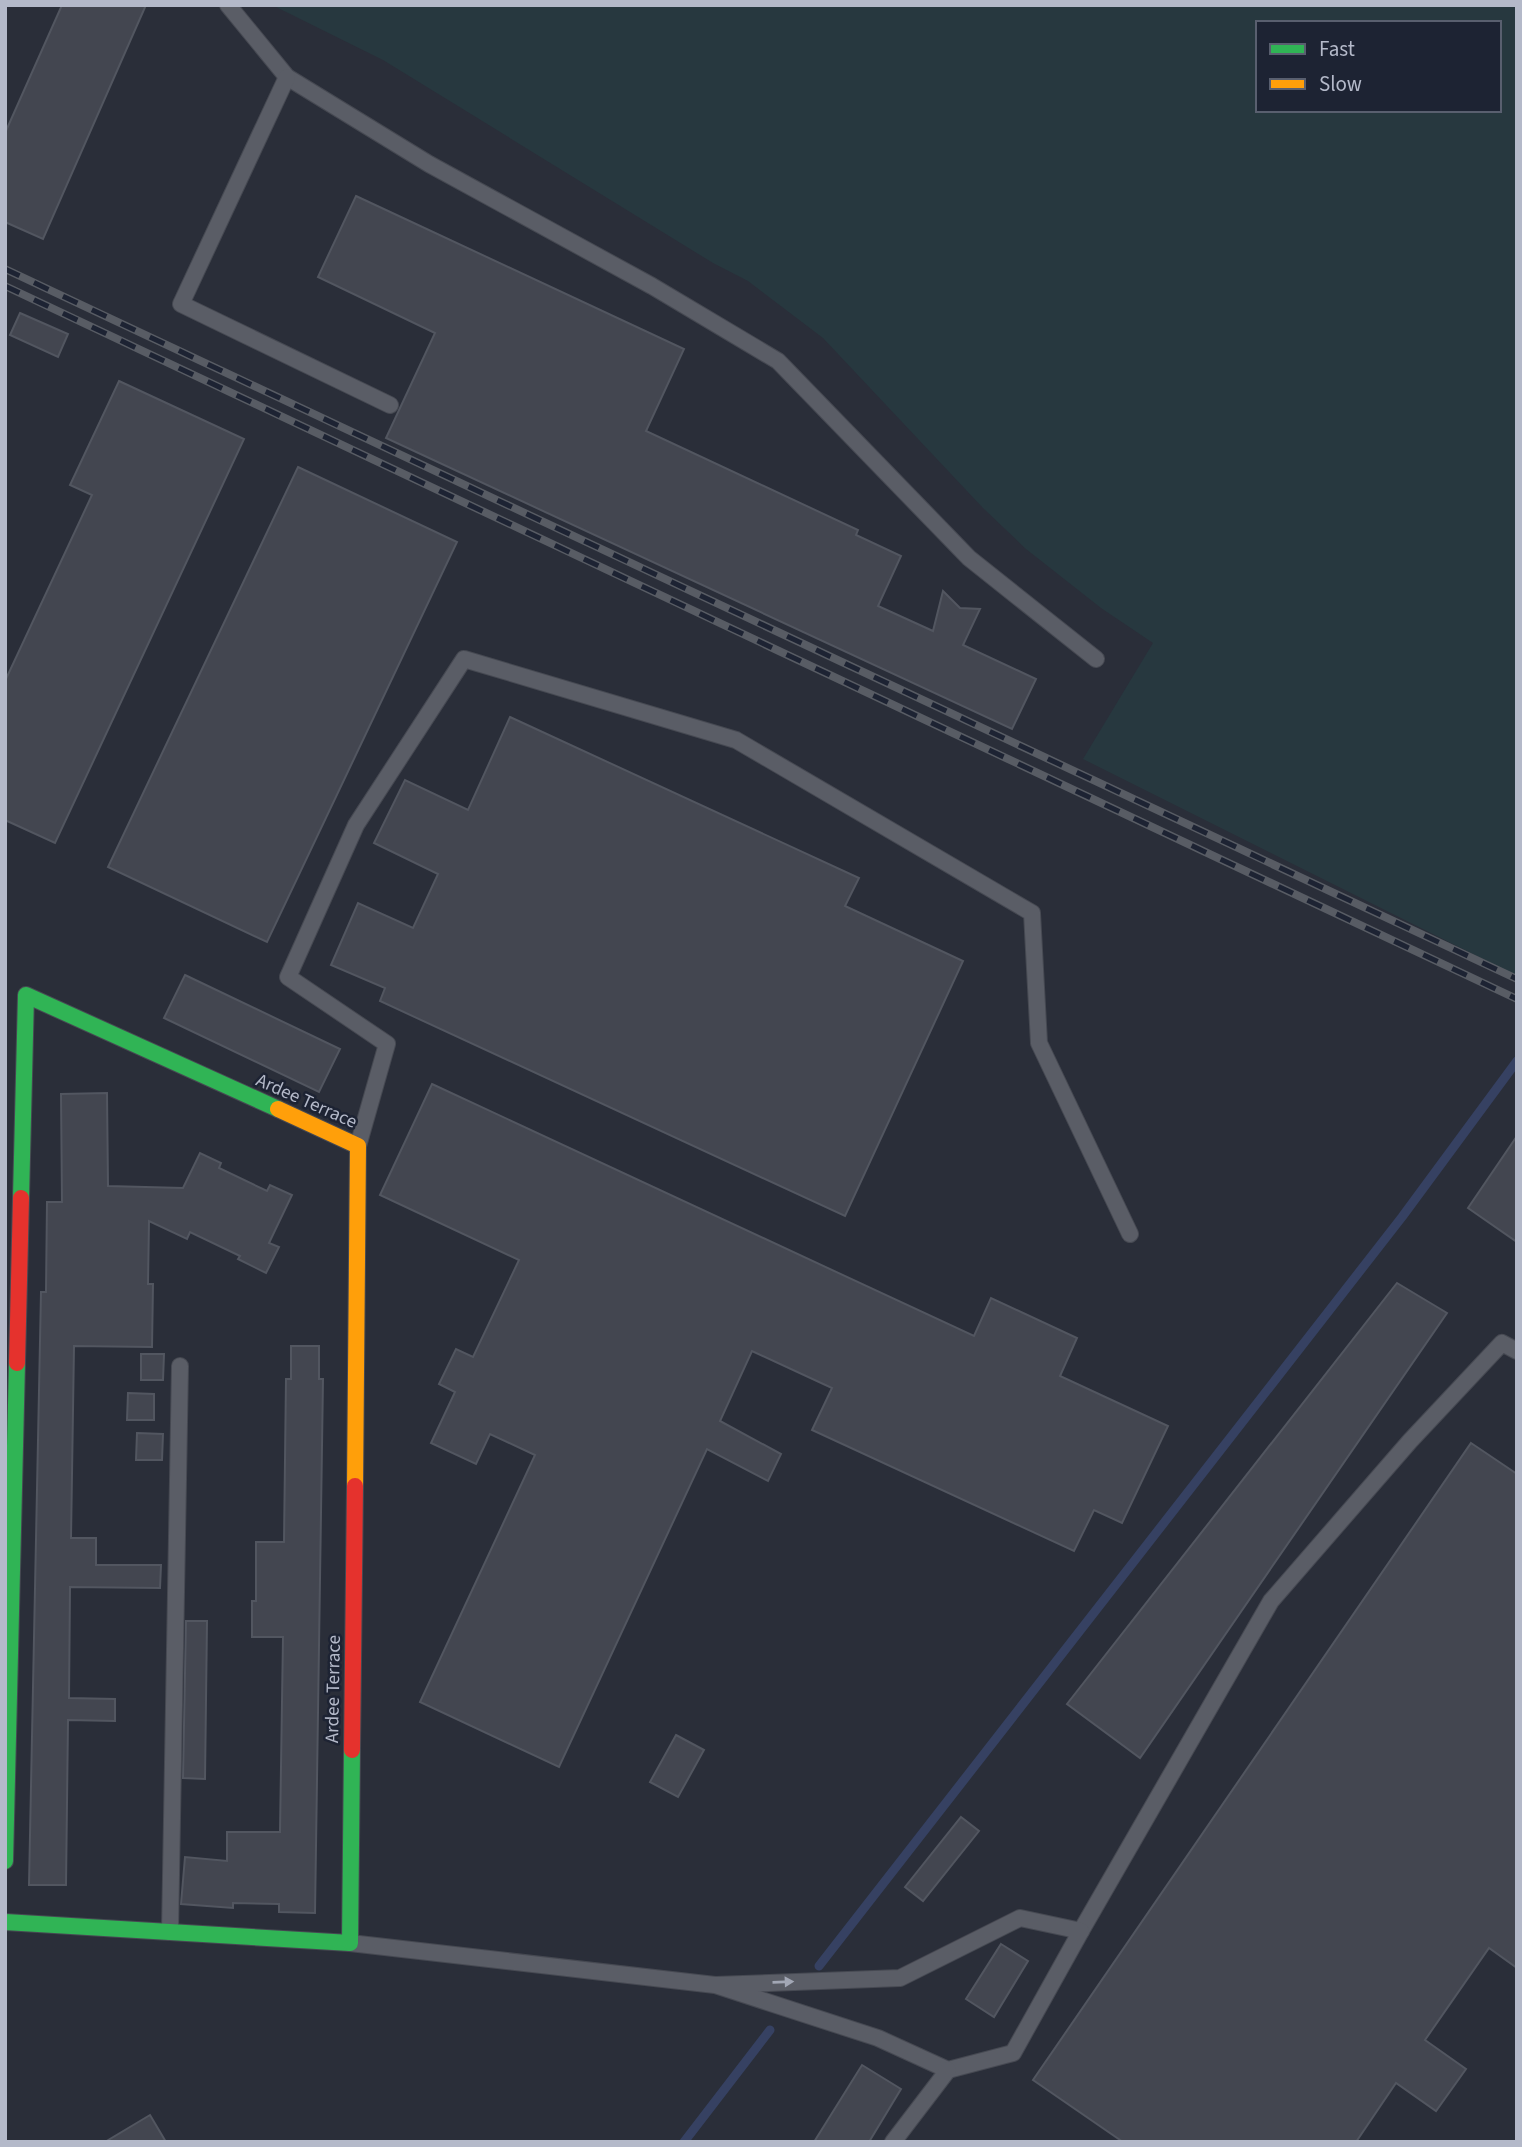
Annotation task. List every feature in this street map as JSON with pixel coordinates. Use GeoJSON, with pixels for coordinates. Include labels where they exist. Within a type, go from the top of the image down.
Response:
{"type":"FeatureCollection","features":[{"type":"Feature","properties":{"kind":"street","name":"Ardee Terrace"},"geometry":{"type":"LineString","coordinates":[[5,1861],[26,995],[358,1146],[350,1943]]}},
{"type":"Feature","properties":{"kind":"street"},"geometry":{"type":"LineString","coordinates":[[5,1922],[350,1943]]}},
{"type":"Feature","properties":{"kind":"lane"},"geometry":{"type":"LineString","coordinates":[[228,5],[287,78],[429,164],[652,286],[778,361],[969,558],[1096,659]]}},
{"type":"Feature","properties":{"kind":"lane"},"geometry":{"type":"LineString","coordinates":[[287,78],[181,304],[390,405]]}},
{"type":"Feature","properties":{"kind":"lane"},"geometry":{"type":"LineString","coordinates":[[358,1146],[387,1044],[288,977],[356,825],[464,659],[736,740],[1032,913],[1039,1043],[1130,1234]]}},
{"type":"Feature","properties":{"kind":"lane"},"geometry":{"type":"LineString","coordinates":[[893,2142],[948,2070],[1013,2053],[1271,1601],[1410,1441],[1502,1343],[1517,1351]]}},
{"type":"Feature","properties":{"kind":"lane"},"geometry":{"type":"LineString","coordinates":[[170,1932],[180,1366]]}},
{"type":"Feature","properties":{"kind":"lane"},"geometry":{"type":"LineString","coordinates":[[350,1943],[715,1985],[900,1978],[1020,1918],[1081,1931]]}},
{"type":"Feature","properties":{"kind":"lane"},"geometry":{"type":"LineString","coordinates":[[715,1985],[878,2038],[948,2070]]}},
{"type":"Feature","properties":{"kind":"shaded area"},"geometry":{"type":"Polygon","coordinates":[[[272,5],[1517,5],[1517,976],[1083,759],[1153,643],[1101,608],[1026,549],[983,508],[823,338],[748,281],[713,263],[383,60],[272,5]]]}},
{"type":"Feature","properties":{"kind":"building"},"geometry":{"type":"Polygon","coordinates":[[[62,5],[146,5],[43,239],[5,222],[5,133],[62,5]]]}},
{"type":"Feature","properties":{"kind":"building"},"geometry":{"type":"Polygon","coordinates":[[[356,196],[684,349],[646,431],[858,530],[856,535],[901,556],[878,606],[933,631],[943,591],[960,608],[980,609],[963,645],[1036,679],[1012,729],[386,438],[435,333],[318,277],[356,196]]]}},
{"type":"Feature","properties":{"kind":"building"},"geometry":{"type":"Polygon","coordinates":[[[20,313],[68,334],[58,357],[10,335],[20,313]]]}},
{"type":"Feature","properties":{"kind":"building"},"geometry":{"type":"Polygon","coordinates":[[[119,381],[244,439],[55,843],[5,820],[5,681],[92,495],[70,485],[119,381]]]}},
{"type":"Feature","properties":{"kind":"building"},"geometry":{"type":"Polygon","coordinates":[[[298,467],[457,542],[267,942],[108,867],[298,467]]]}},
{"type":"Feature","properties":{"kind":"building"},"geometry":{"type":"Polygon","coordinates":[[[510,717],[859,878],[845,906],[963,961],[845,1216],[380,1001],[385,988],[331,965],[358,903],[413,928],[438,874],[374,843],[405,780],[468,810],[510,717]]]}},
{"type":"Feature","properties":{"kind":"building"},"geometry":{"type":"Polygon","coordinates":[[[185,975],[340,1049],[319,1092],[164,1018],[185,975]]]}},
{"type":"Feature","properties":{"kind":"building"},"geometry":{"type":"Polygon","coordinates":[[[432,1084],[974,1336],[991,1298],[1077,1338],[1060,1376],[1168,1426],[1122,1523],[1094,1510],[1074,1551],[812,1430],[832,1388],[752,1351],[720,1421],[781,1454],[768,1481],[707,1449],[559,1767],[420,1702],[535,1455],[490,1434],[476,1464],[431,1443],[455,1392],[439,1384],[456,1349],[473,1357],[519,1260],[380,1195],[432,1084]]]}},
{"type":"Feature","properties":{"kind":"building"},"geometry":{"type":"Polygon","coordinates":[[[107,1093],[108,1186],[183,1188],[200,1153],[221,1163],[219,1168],[267,1191],[270,1185],[292,1195],[269,1243],[279,1247],[266,1273],[238,1259],[240,1256],[190,1232],[187,1239],[149,1221],[148,1284],[153,1284],[152,1347],[74,1346],[71,1538],[96,1538],[96,1565],[161,1565],[160,1588],[70,1587],[69,1698],[115,1699],[115,1721],[68,1720],[66,1885],[29,1885],[41,1292],[46,1292],[47,1202],[62,1202],[61,1094],[107,1093]]]}},
{"type":"Feature","properties":{"kind":"building"},"geometry":{"type":"Polygon","coordinates":[[[1517,1136],[1517,1242],[1468,1208],[1517,1136]]]}},
{"type":"Feature","properties":{"kind":"building"},"geometry":{"type":"Polygon","coordinates":[[[1397,1283],[1447,1313],[1140,1758],[1067,1704],[1397,1283]]]}},
{"type":"Feature","properties":{"kind":"building"},"geometry":{"type":"Polygon","coordinates":[[[291,1346],[319,1346],[319,1379],[323,1379],[315,1913],[279,1912],[279,1904],[233,1903],[233,1908],[181,1904],[185,1857],[227,1861],[227,1832],[280,1832],[283,1637],[252,1637],[252,1601],[256,1601],[256,1542],[284,1542],[286,1379],[291,1379],[291,1346]]]}},
{"type":"Feature","properties":{"kind":"building"},"geometry":{"type":"Polygon","coordinates":[[[141,1354],[164,1354],[163,1380],[141,1380],[141,1354]]]}},
{"type":"Feature","properties":{"kind":"building"},"geometry":{"type":"Polygon","coordinates":[[[128,1393],[154,1394],[154,1420],[127,1420],[128,1393]]]}},
{"type":"Feature","properties":{"kind":"building"},"geometry":{"type":"Polygon","coordinates":[[[137,1433],[163,1434],[162,1460],[136,1460],[137,1433]]]}},
{"type":"Feature","properties":{"kind":"building"},"geometry":{"type":"Polygon","coordinates":[[[1471,1443],[1517,1474],[1517,1968],[1489,1948],[1425,2040],[1466,2069],[1436,2111],[1396,2083],[1356,2142],[1123,2142],[1033,2080],[1471,1443]]]}},
{"type":"Feature","properties":{"kind":"building"},"geometry":{"type":"Polygon","coordinates":[[[186,1621],[207,1621],[205,1779],[183,1778],[186,1621]]]}},
{"type":"Feature","properties":{"kind":"building"},"geometry":{"type":"Polygon","coordinates":[[[676,1735],[704,1750],[678,1797],[650,1782],[676,1735]]]}},
{"type":"Feature","properties":{"kind":"building"},"geometry":{"type":"Polygon","coordinates":[[[961,1817],[979,1831],[923,1901],[905,1887],[961,1817]]]}},
{"type":"Feature","properties":{"kind":"building"},"geometry":{"type":"Polygon","coordinates":[[[1001,1944],[1028,1961],[994,2017],[966,1999],[1001,1944]]]}},
{"type":"Feature","properties":{"kind":"building"},"geometry":{"type":"Polygon","coordinates":[[[862,2065],[901,2089],[869,2142],[814,2142],[862,2065]]]}},
{"type":"Feature","properties":{"kind":"building"},"geometry":{"type":"Polygon","coordinates":[[[150,2115],[166,2142],[105,2142],[150,2115]]]}},
{"type":"Feature","properties":{"kind":"waterway"},"geometry":{"type":"LineString","coordinates":[[819,1966],[1402,1217],[1517,1061]]}},
{"type":"Feature","properties":{"kind":"waterway"},"geometry":{"type":"LineString","coordinates":[[684,2142],[770,2030]]}},
{"type":"Feature","properties":{"kind":"railway"},"geometry":{"type":"LineString","coordinates":[[5,269],[1517,979]]}},
{"type":"Feature","properties":{"kind":"railway"},"geometry":{"type":"LineString","coordinates":[[5,286],[1517,999]]}},
{"type":"Feature","properties":{"kind":"traffic: fast"},"geometry":{"type":"LineString","coordinates":[[21,1198],[26,995],[278,1109]]}},
{"type":"Feature","properties":{"kind":"traffic: fast"},"geometry":{"type":"LineString","coordinates":[[5,1861],[17,1363]]}},
{"type":"Feature","properties":{"kind":"traffic: fast"},"geometry":{"type":"LineString","coordinates":[[5,1922],[350,1943],[352,1750]]}},
{"type":"Feature","properties":{"kind":"traffic: slow"},"geometry":{"type":"LineString","coordinates":[[278,1109],[358,1146],[355,1486]]}},
{"type":"Feature","properties":{"kind":"traffic: jam"},"geometry":{"type":"LineString","coordinates":[[17,1363],[21,1198]]}},
{"type":"Feature","properties":{"kind":"traffic: jam"},"geometry":{"type":"LineString","coordinates":[[352,1750],[355,1486]]}}]}
